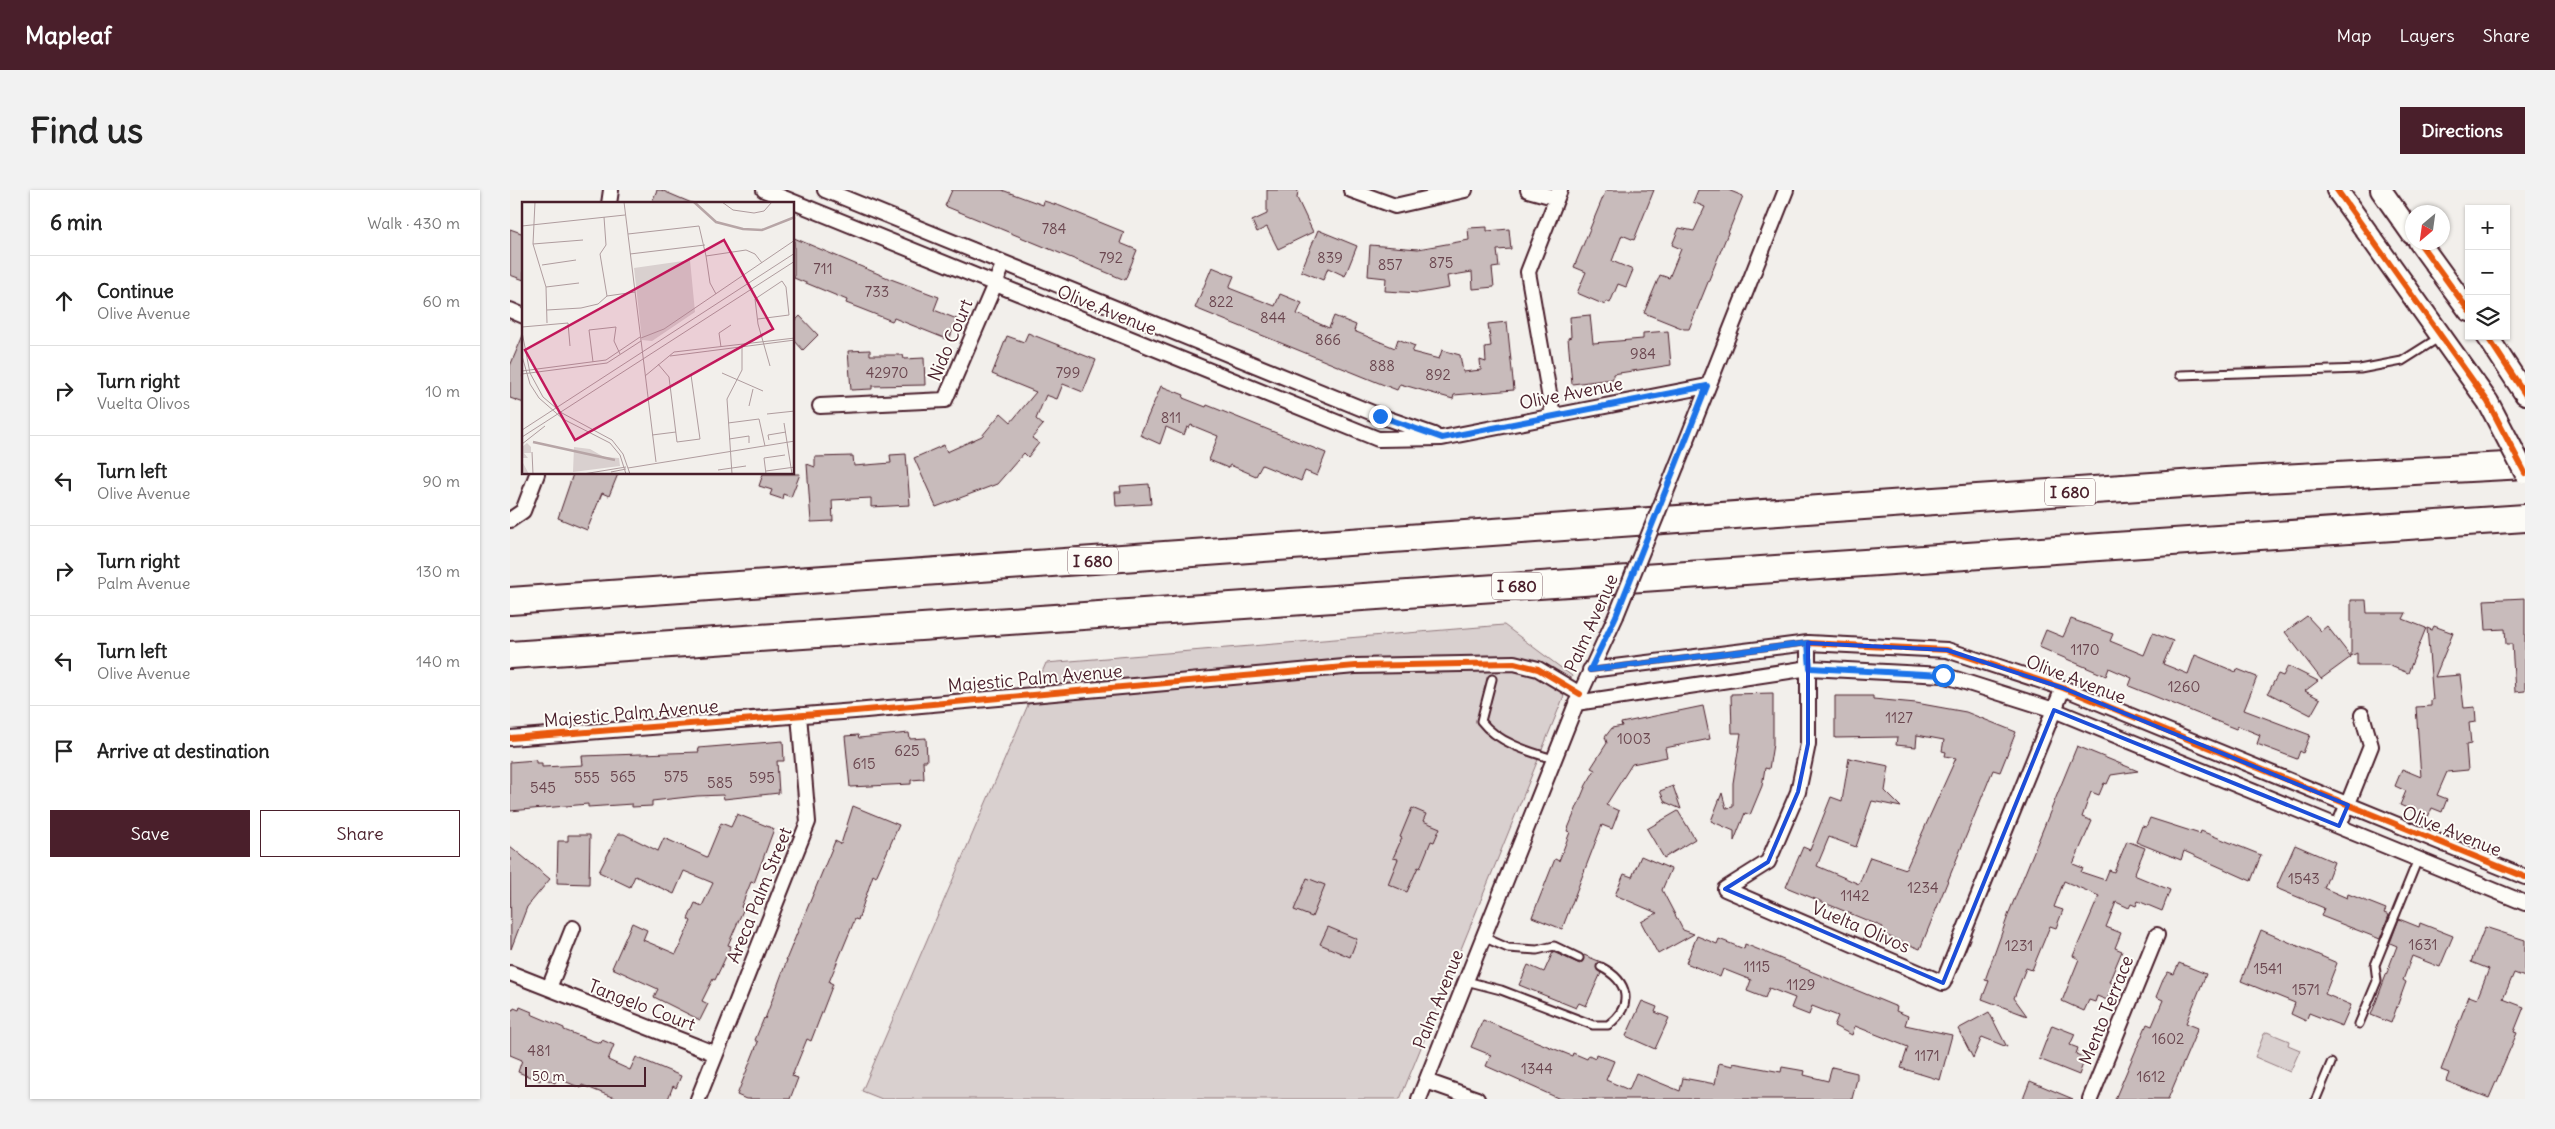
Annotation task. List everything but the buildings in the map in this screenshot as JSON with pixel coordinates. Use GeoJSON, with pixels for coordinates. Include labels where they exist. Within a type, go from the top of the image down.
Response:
{"type":"FeatureCollection","features":[{"type":"Feature","properties":{"kind":"highway"},"geometry":{"type":"LineString","coordinates":[[2465,470],[2525,446]]}},
{"type":"Feature","properties":{"kind":"highway","name":"I 680"},"geometry":{"type":"LineString","coordinates":[[510,601],[2047,493],[2226,481],[2465,470],[2525,465]]}},
{"type":"Feature","properties":{"kind":"highway","name":"I 680"},"geometry":{"type":"LineString","coordinates":[[510,655],[2525,518]]}},
{"type":"Feature","properties":{"kind":"main road"},"geometry":{"type":"LineString","coordinates":[[2337,190],[2488,402],[2525,473]]}},
{"type":"Feature","properties":{"kind":"main road"},"geometry":{"type":"LineString","coordinates":[[2381,190],[2405,224]]}},
{"type":"Feature","properties":{"kind":"main road"},"geometry":{"type":"LineString","coordinates":[[2425,250],[2465,305]]}},
{"type":"Feature","properties":{"kind":"main road"},"geometry":{"type":"LineString","coordinates":[[2490,340],[2525,394]]}},
{"type":"Feature","properties":{"kind":"street","name":"Olive Avenue"},"geometry":{"type":"LineString","coordinates":[[764,190],[794,202]]}},
{"type":"Feature","properties":{"kind":"street","name":"Olive Avenue"},"geometry":{"type":"LineString","coordinates":[[828,190],[1380,416],[1442,438]]}},
{"type":"Feature","properties":{"kind":"street"},"geometry":{"type":"LineString","coordinates":[[821,213],[828,190]]}},
{"type":"Feature","properties":{"kind":"street"},"geometry":{"type":"LineString","coordinates":[[1352,190],[1396,206],[1465,190]]}},
{"type":"Feature","properties":{"kind":"street"},"geometry":{"type":"LineString","coordinates":[[1528,190],[1559,194],[1528,272],[1553,416]]}},
{"type":"Feature","properties":{"kind":"street","name":"Palm Avenue"},"geometry":{"type":"LineString","coordinates":[[1419,1099],[1578,699],[1616,616],[1678,465],[1707,386],[1786,190]]}},
{"type":"Feature","properties":{"kind":"street","name":"Olive Avenue"},"geometry":{"type":"LineString","coordinates":[[795,203],[1378,439],[1442,438],[1707,386]]}},
{"type":"Feature","properties":{"kind":"street","name":"Nido Court"},"geometry":{"type":"LineString","coordinates":[[820,406],[945,400],[1004,263]]}},
{"type":"Feature","properties":{"kind":"street"},"geometry":{"type":"LineString","coordinates":[[510,310],[522,315]]}},
{"type":"Feature","properties":{"kind":"street"},"geometry":{"type":"LineString","coordinates":[[510,520],[523,511],[537,475]]}},
{"type":"Feature","properties":{"kind":"street","name":"Olive Avenue"},"geometry":{"type":"LineString","coordinates":[[1590,670],[1808,643],[1947,650],[2063,688],[2525,877]]}},
{"type":"Feature","properties":{"kind":"street","name":"Vuelta Olivos"},"geometry":{"type":"LineString","coordinates":[[1808,643],[1810,668],[1808,744],[1798,792],[1768,862],[1725,889],[1943,984],[2063,688]]}},
{"type":"Feature","properties":{"kind":"street","name":"Majestic Palm Avenue"},"geometry":{"type":"LineString","coordinates":[[510,738],[799,715],[1355,666],[1514,663],[1538,669],[1559,681],[1578,699]]}},
{"type":"Feature","properties":{"kind":"street","name":"Olive Avenue"},"geometry":{"type":"LineString","coordinates":[[1578,699],[1810,668],[1943,675],[2054,710],[2525,903]]}},
{"type":"Feature","properties":{"kind":"street","name":"Areca Palm Street"},"geometry":{"type":"LineString","coordinates":[[716,1054],[808,822],[799,715]]}},
{"type":"Feature","properties":{"kind":"street"},"geometry":{"type":"LineString","coordinates":[[2339,826],[2371,746],[2362,715]]}},
{"type":"Feature","properties":{"kind":"street"},"geometry":{"type":"LineString","coordinates":[[549,988],[573,928]]}},
{"type":"Feature","properties":{"kind":"street","name":"Mento Terrace"},"geometry":{"type":"LineString","coordinates":[[2090,1099],[2157,936]]}},
{"type":"Feature","properties":{"kind":"street","name":"Tangelo Court"},"geometry":{"type":"LineString","coordinates":[[510,973],[716,1054]]}},
{"type":"Feature","properties":{"kind":"street"},"geometry":{"type":"LineString","coordinates":[[698,1099],[716,1054]]}},
{"type":"Feature","properties":{"kind":"street"},"geometry":{"type":"LineString","coordinates":[[1426,1081],[1477,1099]]}},
{"type":"Feature","properties":{"kind":"lane"},"geometry":{"type":"LineString","coordinates":[[2180,375],[2360,369],[2402,361],[2442,335]]}},
{"type":"Feature","properties":{"kind":"lane"},"geometry":{"type":"LineString","coordinates":[[1492,680],[1481,721],[1488,731],[1533,753],[1554,759]]}},
{"type":"Feature","properties":{"kind":"lane"},"geometry":{"type":"LineString","coordinates":[[2359,1024],[2377,981],[2375,965],[2418,859]]}},
{"type":"Feature","properties":{"kind":"lane"},"geometry":{"type":"LineString","coordinates":[[1483,937],[1508,948],[1537,950],[1554,946],[1579,958]]}},
{"type":"Feature","properties":{"kind":"lane"},"geometry":{"type":"LineString","coordinates":[[1466,981],[1501,990],[1593,1024],[1608,1025],[1621,1011],[1625,1000],[1625,990],[1614,974],[1601,967]]}},
{"type":"Feature","properties":{"kind":"lane"},"geometry":{"type":"LineString","coordinates":[[2316,1099],[2331,1063]]}},
{"type":"Feature","properties":{"kind":"highlighted area"},"geometry":{"type":"Polygon","coordinates":[[[1808,643],[1947,650],[2063,688],[2348,805],[2339,826],[2054,710],[1943,983],[1725,889],[1768,862],[1798,792],[1808,744],[1808,643]]]}},
{"type":"Feature","properties":{"kind":"shaded area"},"geometry":{"type":"Polygon","coordinates":[[[1504,625],[1572,676],[1400,1099],[882,1099],[862,1091],[1046,663],[1504,625]]]}},
{"type":"Feature","properties":{"kind":"shaded area"},"geometry":{"type":"Polygon","coordinates":[[[2267,1032],[2289,1041],[2288,1045],[2300,1050],[2290,1072],[2255,1057],[2264,1034],[2267,1032]]]}},
{"type":"Feature","properties":{"kind":"cycle path"},"geometry":{"type":"LineString","coordinates":[[2337,190],[2488,402],[2525,473]]}},
{"type":"Feature","properties":{"kind":"cycle path"},"geometry":{"type":"LineString","coordinates":[[2425,250],[2465,305]]}},
{"type":"Feature","properties":{"kind":"cycle path"},"geometry":{"type":"LineString","coordinates":[[2490,340],[2525,394]]}},
{"type":"Feature","properties":{"kind":"cycle path"},"geometry":{"type":"LineString","coordinates":[[1590,670],[1808,643],[1947,650],[2063,688],[2525,877]]}},
{"type":"Feature","properties":{"kind":"cycle path"},"geometry":{"type":"LineString","coordinates":[[510,738],[855,711],[1355,666],[1514,663],[1538,669],[1580,694]]}},
{"type":"Feature","properties":{"kind":"route"},"geometry":{"type":"LineString","coordinates":[[1380,416],[1442,438],[1707,386],[1678,465],[1616,616],[1590,670],[1808,643],[1810,668],[1943,675]]}}]}
